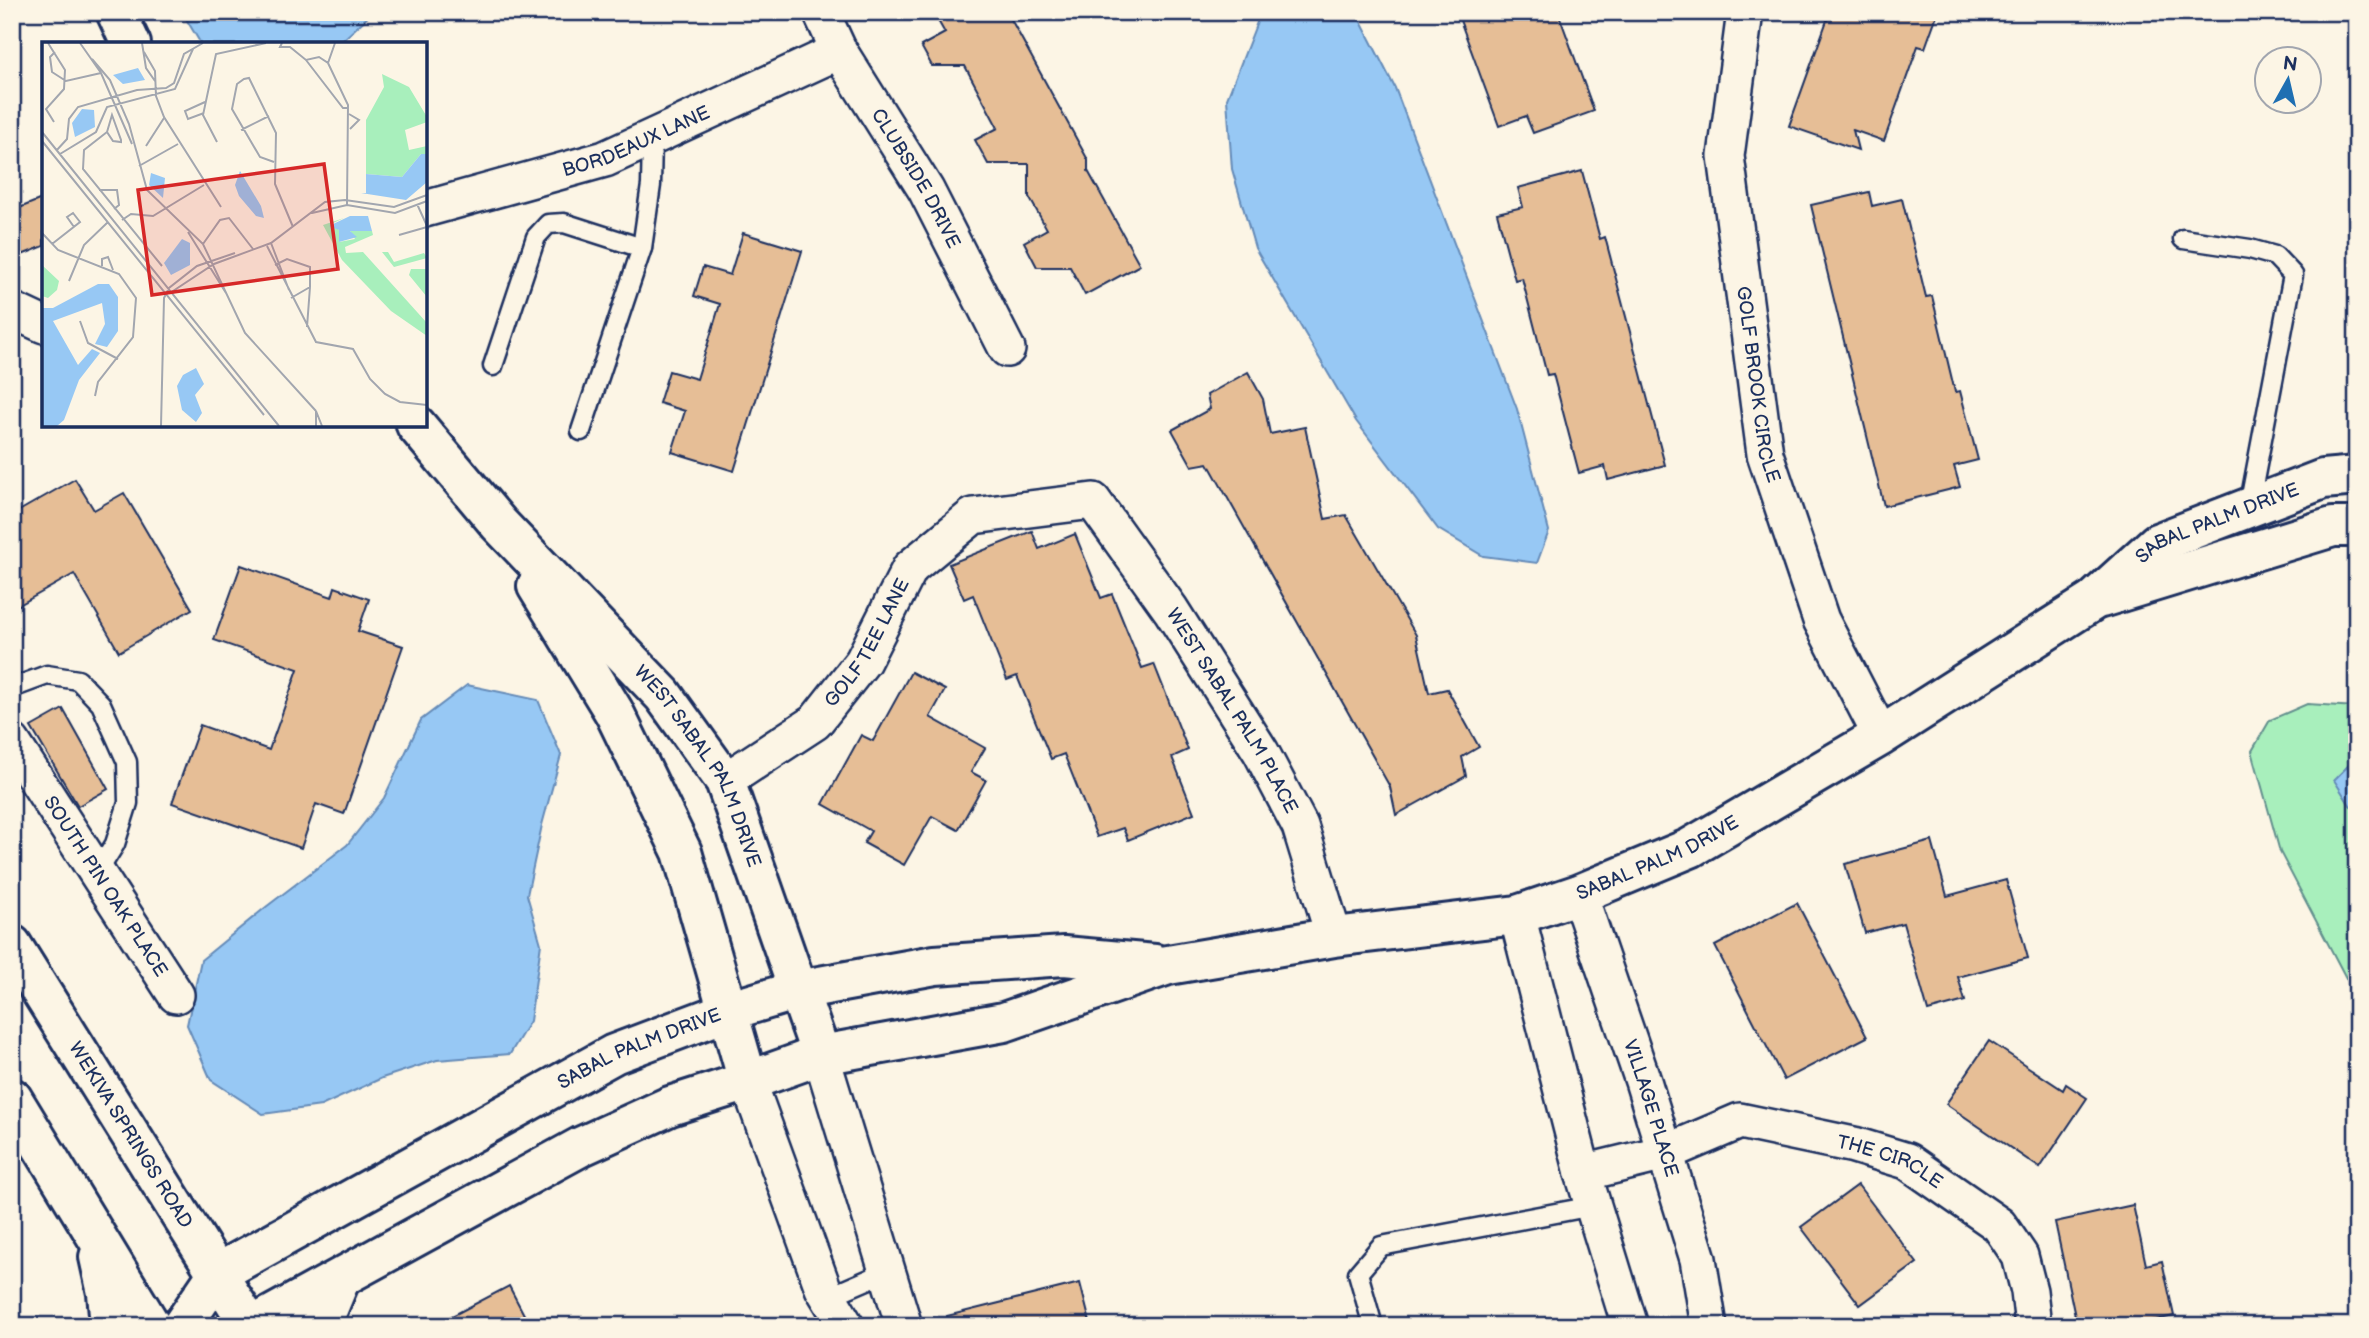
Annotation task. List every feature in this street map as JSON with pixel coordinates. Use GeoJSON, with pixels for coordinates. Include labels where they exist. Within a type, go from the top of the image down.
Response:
{"type":"FeatureCollection","features":[{"type":"Feature","properties":{"kind":"street"},"geometry":{"type":"LineString","coordinates":[[116,12],[130,42]]}},
{"type":"Feature","properties":{"kind":"street","name":"CLUBSIDE DRIVE"},"geometry":{"type":"LineString","coordinates":[[821,12],[839,51],[926,190],[1007,349]]}},
{"type":"Feature","properties":{"kind":"street","name":"GOLF BROOK CIRCLE"},"geometry":{"type":"LineString","coordinates":[[1745,12],[1726,156],[1765,454],[1821,620],[1881,736]]}},
{"type":"Feature","properties":{"kind":"street","name":"BORDEAUX LANE"},"geometry":{"type":"LineString","coordinates":[[427,208],[605,159],[839,51]]}},
{"type":"Feature","properties":{"kind":"street"},"geometry":{"type":"LineString","coordinates":[[12,310],[42,324]]}},
{"type":"Feature","properties":{"kind":"street","name":"WEST SABAL PALM DRIVE"},"geometry":{"type":"LineString","coordinates":[[418,427],[499,524],[663,695],[725,781],[821,1055]]}},
{"type":"Feature","properties":{"kind":"street","name":"SABAL PALM DRIVE"},"geometry":{"type":"LineString","coordinates":[[251,1326],[340,1280],[582,1146],[670,1106],[748,1082],[821,1055],[1004,1022],[1168,965],[1334,937],[1517,915],[1580,894],[1690,848],[1881,736],[2092,601],[2157,543],[2323,478],[2357,475]]}},
{"type":"Feature","properties":{"kind":"street","name":"GOLF TEE LANE"},"geometry":{"type":"LineString","coordinates":[[725,781],[815,722],[863,661],[910,568],[974,516],[1093,501]]}},
{"type":"Feature","properties":{"kind":"street","name":"WEST SABAL PALM PLACE"},"geometry":{"type":"LineString","coordinates":[[1093,501],[1171,610],[1261,752],[1300,826],[1334,937]]}},
{"type":"Feature","properties":{"kind":"street","name":"WEST SABAL PALM DRIVE"},"geometry":{"type":"LineString","coordinates":[[499,524],[614,712],[682,852],[748,1082]]}},
{"type":"Feature","properties":{"kind":"street","name":"SABAL PALM DRIVE"},"geometry":{"type":"LineString","coordinates":[[2092,601],[2333,527],[2357,527]]}},
{"type":"Feature","properties":{"kind":"street","name":"SOUTH PIN OAK PLACE"},"geometry":{"type":"LineString","coordinates":[[12,741],[176,995]]}},
{"type":"Feature","properties":{"kind":"street","name":"VILLAGE PLACE"},"geometry":{"type":"LineString","coordinates":[[1580,894],[1698,1259],[1709,1326]]}},
{"type":"Feature","properties":{"kind":"street"},"geometry":{"type":"LineString","coordinates":[[1517,915],[1583,1173],[1630,1326]]}},
{"type":"Feature","properties":{"kind":"street","name":"WEKIVA SPRINGS ROAD"},"geometry":{"type":"LineString","coordinates":[[12,945],[251,1326]]}},
{"type":"Feature","properties":{"kind":"street","name":"SABAL PALM DRIVE"},"geometry":{"type":"LineString","coordinates":[[182,1326],[218,1273],[614,1054],[728,1011],[798,990],[935,965],[1064,956],[1168,965]]}},
{"type":"Feature","properties":{"kind":"street"},"geometry":{"type":"LineString","coordinates":[[821,1055],[904,1326]]}},
{"type":"Feature","properties":{"kind":"street"},"geometry":{"type":"LineString","coordinates":[[748,1082],[823,1288],[837,1311]]}},
{"type":"Feature","properties":{"kind":"street"},"geometry":{"type":"LineString","coordinates":[[12,1098],[151,1326]]}},
{"type":"Feature","properties":{"kind":"street","name":"THE CIRCLE"},"geometry":{"type":"LineString","coordinates":[[1583,1173],[1665,1153],[1740,1121],[1854,1145],[1907,1161],[1998,1225],[2020,1256],[2029,1292],[2033,1326]]}},
{"type":"Feature","properties":{"kind":"street"},"geometry":{"type":"LineString","coordinates":[[93,1231],[107,1293],[110,1326]]}},
{"type":"Feature","properties":{"kind":"street"},"geometry":{"type":"LineString","coordinates":[[321,1326],[340,1280]]}},
{"type":"Feature","properties":{"kind":"lane"},"geometry":{"type":"LineString","coordinates":[[581,430],[642,248],[651,185],[652,138]]}},
{"type":"Feature","properties":{"kind":"lane"},"geometry":{"type":"LineString","coordinates":[[493,366],[536,237],[548,224],[564,223],[642,248]]}},
{"type":"Feature","properties":{"kind":"lane"},"geometry":{"type":"LineString","coordinates":[[2183,239],[2250,249],[2275,256],[2293,275],[2249,507]]}},
{"type":"Feature","properties":{"kind":"lane"},"geometry":{"type":"LineString","coordinates":[[12,688],[47,675],[78,680],[101,705],[127,761],[128,803],[115,844],[97,873]]}},
{"type":"Feature","properties":{"kind":"lane"},"geometry":{"type":"LineString","coordinates":[[1373,1326],[1359,1273],[1381,1246],[1593,1206]]}},
{"type":"Feature","properties":{"kind":"lane"},"geometry":{"type":"LineString","coordinates":[[837,1311],[888,1271]]}},
{"type":"Feature","properties":{"kind":"green space"},"geometry":{"type":"Polygon","coordinates":[[[2307,704],[2357,707],[2357,757],[2335,780],[2350,805],[2357,810],[2357,999],[2280,852],[2252,751],[2270,720],[2307,704]]]}},
{"type":"Feature","properties":{"kind":"water"},"geometry":{"type":"Polygon","coordinates":[[[182,12],[373,12],[342,42],[200,42],[182,12]]]}},
{"type":"Feature","properties":{"kind":"water"},"geometry":{"type":"Polygon","coordinates":[[[1261,12],[1356,12],[1395,88],[1517,409],[1549,531],[1537,563],[1483,556],[1438,529],[1356,421],[1255,248],[1232,169],[1227,99],[1261,12]]]}},
{"type":"Feature","properties":{"kind":"water"},"geometry":{"type":"Polygon","coordinates":[[[467,685],[538,700],[561,755],[527,895],[541,944],[530,1021],[510,1054],[437,1060],[382,1078],[321,1106],[263,1114],[211,1080],[187,1025],[201,960],[347,845],[384,798],[421,720],[467,685]]]}},
{"type":"Feature","properties":{"kind":"water"},"geometry":{"type":"Polygon","coordinates":[[[2357,757],[2357,810],[2350,805],[2334,780],[2357,757]]]}},
{"type":"Feature","properties":{"kind":"building"},"geometry":{"type":"Polygon","coordinates":[[[933,12],[1007,12],[1088,160],[1088,171],[1140,265],[1085,295],[1070,267],[1037,267],[1024,242],[1047,229],[1029,197],[1029,164],[988,164],[975,140],[998,128],[965,66],[932,66],[921,46],[945,33],[933,12]]]}},
{"type":"Feature","properties":{"kind":"building"},"geometry":{"type":"Polygon","coordinates":[[[1457,12],[1558,12],[1594,111],[1533,133],[1526,116],[1499,126],[1457,12]]]}},
{"type":"Feature","properties":{"kind":"building"},"geometry":{"type":"Polygon","coordinates":[[[1830,12],[1938,12],[1925,48],[1918,46],[1884,141],[1853,130],[1858,150],[1789,126],[1830,12]]]}},
{"type":"Feature","properties":{"kind":"building"},"geometry":{"type":"Polygon","coordinates":[[[1582,171],[1600,239],[1605,237],[1665,465],[1608,480],[1605,466],[1579,473],[1553,374],[1547,375],[1522,278],[1515,280],[1497,213],[1523,207],[1518,188],[1582,171]]]}},
{"type":"Feature","properties":{"kind":"building"},"geometry":{"type":"Polygon","coordinates":[[[1869,192],[1872,206],[1902,199],[1926,297],[1932,296],[1955,392],[1960,391],[1978,460],[1954,466],[1960,487],[1884,506],[1811,205],[1869,192]]]}},
{"type":"Feature","properties":{"kind":"building"},"geometry":{"type":"Polygon","coordinates":[[[42,199],[42,247],[12,259],[12,211],[42,199]]]}},
{"type":"Feature","properties":{"kind":"building"},"geometry":{"type":"Polygon","coordinates":[[[743,233],[802,251],[734,471],[672,452],[685,411],[659,403],[669,371],[697,379],[720,304],[694,296],[703,267],[730,275],[743,233]]]}},
{"type":"Feature","properties":{"kind":"building"},"geometry":{"type":"Polygon","coordinates":[[[1248,372],[1263,399],[1270,434],[1305,427],[1325,519],[1346,515],[1416,635],[1429,693],[1447,689],[1479,747],[1462,757],[1466,776],[1396,815],[1390,787],[1208,463],[1192,466],[1172,430],[1210,409],[1207,395],[1248,372]]]}},
{"type":"Feature","properties":{"kind":"building"},"geometry":{"type":"Polygon","coordinates":[[[75,479],[94,510],[124,493],[192,609],[119,652],[74,574],[12,609],[12,515],[75,479]]]}},
{"type":"Feature","properties":{"kind":"building"},"geometry":{"type":"Polygon","coordinates":[[[1032,531],[1039,549],[1075,534],[1101,598],[1112,594],[1142,668],[1154,664],[1188,750],[1172,757],[1194,813],[1128,840],[1123,828],[1097,837],[1064,754],[1051,759],[1017,676],[1007,680],[973,595],[964,599],[949,564],[1032,531]]]}},
{"type":"Feature","properties":{"kind":"building"},"geometry":{"type":"Polygon","coordinates":[[[241,565],[332,597],[335,587],[369,599],[358,631],[403,646],[344,814],[316,804],[301,848],[172,803],[200,725],[269,750],[298,669],[214,640],[241,565]]]}},
{"type":"Feature","properties":{"kind":"building"},"geometry":{"type":"Polygon","coordinates":[[[911,672],[945,690],[930,717],[985,748],[971,772],[986,780],[958,830],[932,816],[904,865],[864,843],[871,831],[823,804],[861,735],[873,741],[911,672]]]}},
{"type":"Feature","properties":{"kind":"building"},"geometry":{"type":"Polygon","coordinates":[[[63,709],[108,789],[78,806],[31,727],[63,709]]]}},
{"type":"Feature","properties":{"kind":"building"},"geometry":{"type":"Polygon","coordinates":[[[1932,841],[1947,896],[2006,880],[2028,958],[1958,977],[1965,1001],[1928,1011],[1903,923],[1865,933],[1845,864],[1932,841]]]}},
{"type":"Feature","properties":{"kind":"building"},"geometry":{"type":"Polygon","coordinates":[[[1797,903],[1867,1037],[1784,1080],[1715,946],[1797,903]]]}},
{"type":"Feature","properties":{"kind":"building"},"geometry":{"type":"Polygon","coordinates":[[[1989,1041],[2063,1090],[2066,1084],[2087,1098],[2040,1168],[1946,1104],[1989,1041]]]}},
{"type":"Feature","properties":{"kind":"building"},"geometry":{"type":"Polygon","coordinates":[[[1858,1185],[1917,1263],[1860,1305],[1801,1227],[1858,1185]]]}},
{"type":"Feature","properties":{"kind":"building"},"geometry":{"type":"Polygon","coordinates":[[[2133,1205],[2146,1265],[2162,1261],[2174,1316],[2128,1326],[2077,1326],[2055,1222],[2133,1205]]]}},
{"type":"Feature","properties":{"kind":"building"},"geometry":{"type":"Polygon","coordinates":[[[1080,1283],[1091,1326],[948,1326],[947,1316],[1080,1283]]]}},
{"type":"Feature","properties":{"kind":"building"},"geometry":{"type":"Polygon","coordinates":[[[509,1286],[530,1326],[433,1326],[509,1286]]]}}]}
